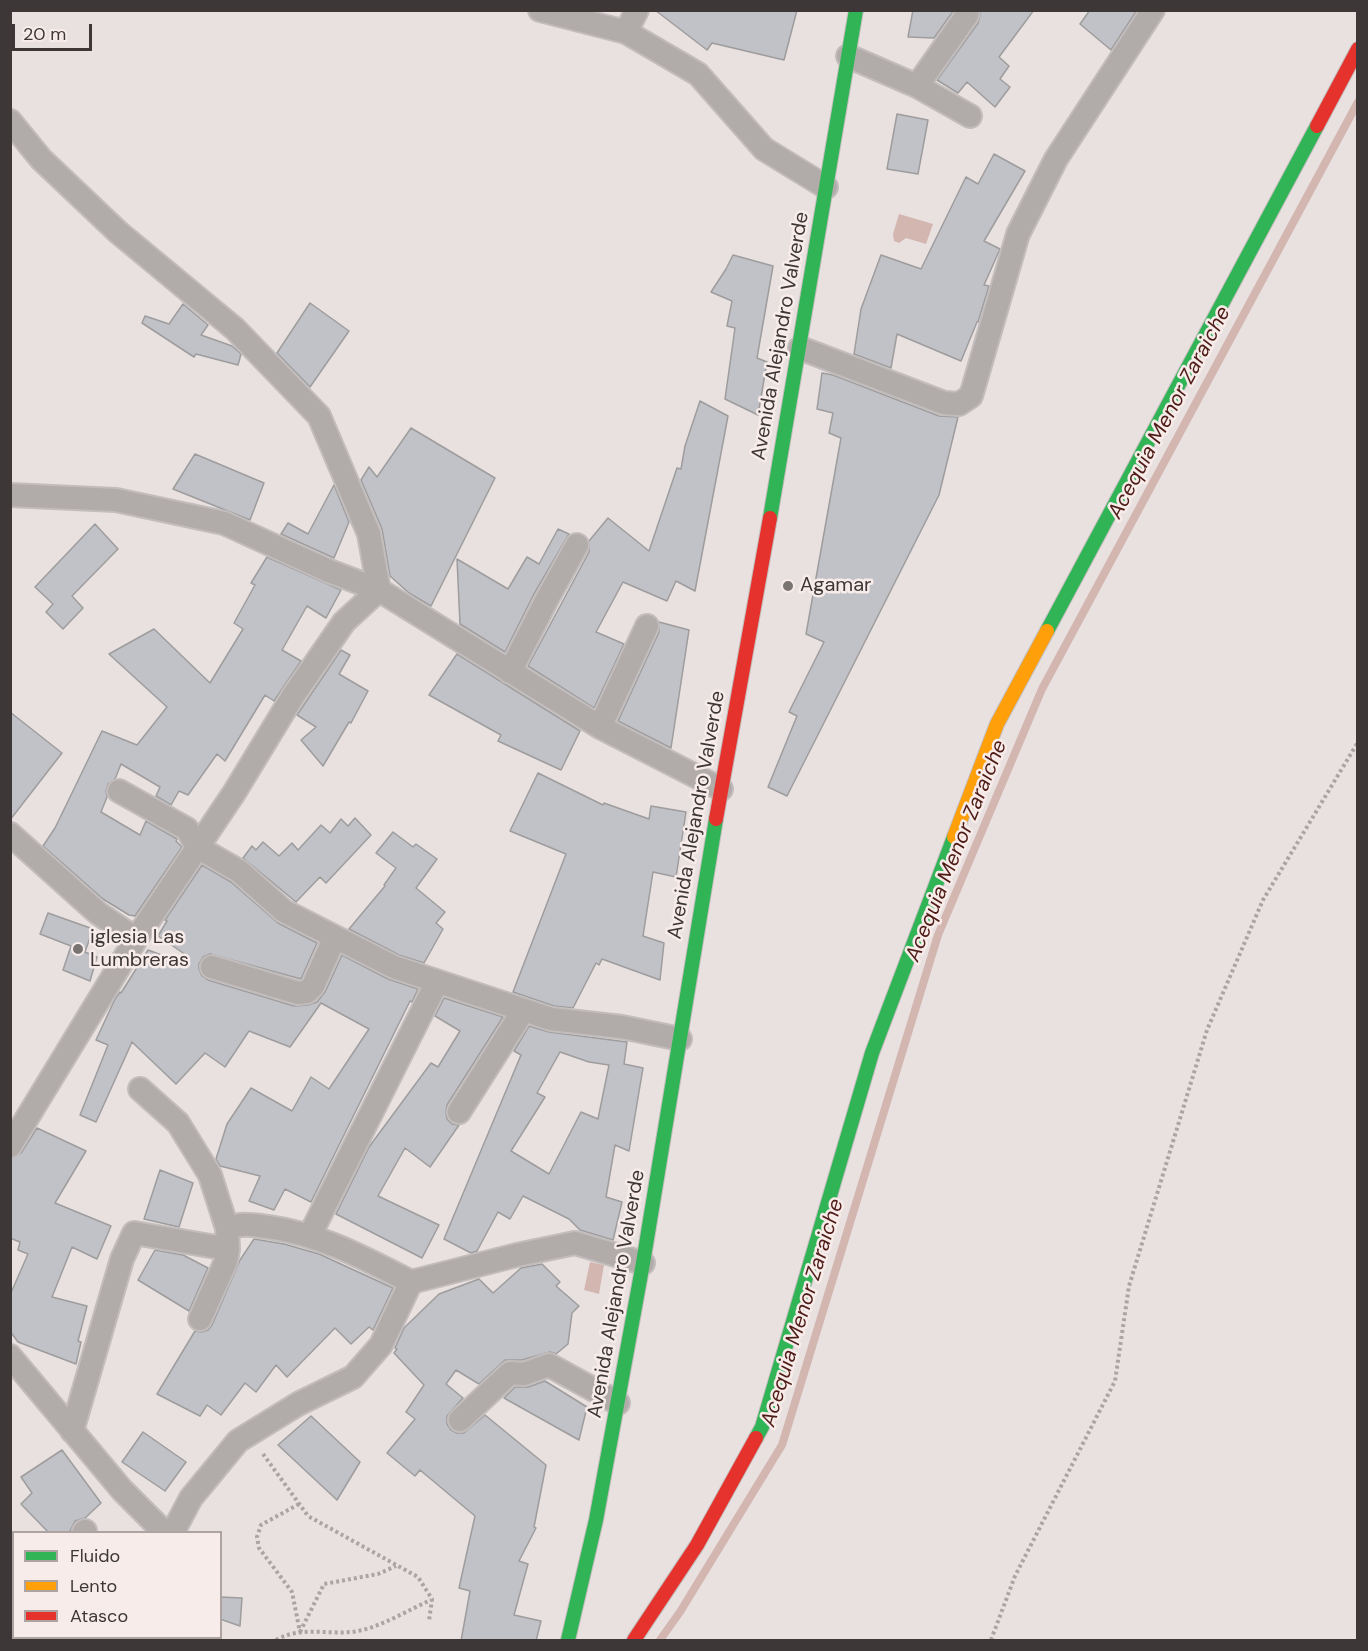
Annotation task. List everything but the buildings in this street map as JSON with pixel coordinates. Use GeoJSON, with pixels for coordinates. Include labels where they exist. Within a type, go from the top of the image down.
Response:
{"type":"FeatureCollection","features":[{"type":"Feature","properties":{"kind":"street"},"geometry":{"type":"LineString","coordinates":[[540,10],[626,32],[698,74],[764,149],[826,187]]}},
{"type":"Feature","properties":{"kind":"street"},"geometry":{"type":"LineString","coordinates":[[626,32],[637,10]]}},
{"type":"Feature","properties":{"kind":"street","name":"Avenida Alejandro Valverde"},"geometry":{"type":"LineString","coordinates":[[566,1641],[573,1625],[596,1520],[643,1263],[721,789],[800,348],[856,10]]}},
{"type":"Feature","properties":{"kind":"street"},"geometry":{"type":"LineString","coordinates":[[917,86],[967,15],[968,10]]}},
{"type":"Feature","properties":{"kind":"street"},"geometry":{"type":"LineString","coordinates":[[800,348],[944,403],[959,404],[971,396],[1018,234],[1056,159],[1153,10]]}},
{"type":"Feature","properties":{"kind":"street"},"geometry":{"type":"LineString","coordinates":[[634,1641],[697,1545],[762,1427],[872,1053],[997,724],[1358,49]]}},
{"type":"Feature","properties":{"kind":"street"},"geometry":{"type":"LineString","coordinates":[[848,56],[917,86],[970,116]]}},
{"type":"Feature","properties":{"kind":"street"},"geometry":{"type":"LineString","coordinates":[[10,121],[41,159],[117,232],[235,329],[319,416],[369,534],[379,590]]}},
{"type":"Feature","properties":{"kind":"street"},"geometry":{"type":"LineString","coordinates":[[10,495],[116,500],[224,523],[329,571],[379,590],[600,727],[721,789]]}},
{"type":"Feature","properties":{"kind":"street"},"geometry":{"type":"LineString","coordinates":[[510,672],[577,545]]}},
{"type":"Feature","properties":{"kind":"street"},"geometry":{"type":"LineString","coordinates":[[10,1146],[136,939],[239,784],[293,696],[344,621],[379,590]]}},
{"type":"Feature","properties":{"kind":"street"},"geometry":{"type":"LineString","coordinates":[[600,727],[647,626]]}},
{"type":"Feature","properties":{"kind":"street"},"geometry":{"type":"LineString","coordinates":[[119,791],[187,829],[197,847],[239,871],[284,911],[394,967],[551,1019],[622,1027],[680,1039]]}},
{"type":"Feature","properties":{"kind":"street"},"geometry":{"type":"LineString","coordinates":[[10,834],[98,913],[136,939]]}},
{"type":"Feature","properties":{"kind":"street"},"geometry":{"type":"LineString","coordinates":[[212,967],[298,993],[307,992],[314,986],[335,937]]}},
{"type":"Feature","properties":{"kind":"street"},"geometry":{"type":"LineString","coordinates":[[310,1235],[437,982]]}},
{"type":"Feature","properties":{"kind":"street"},"geometry":{"type":"LineString","coordinates":[[459,1112],[523,1011]]}},
{"type":"Feature","properties":{"kind":"street"},"geometry":{"type":"LineString","coordinates":[[140,1089],[178,1123],[210,1175],[227,1238],[226,1262],[200,1318]]}},
{"type":"Feature","properties":{"kind":"street"},"geometry":{"type":"LineString","coordinates":[[227,1238],[241,1223],[310,1235],[363,1257],[411,1282],[575,1243],[643,1263]]}},
{"type":"Feature","properties":{"kind":"street"},"geometry":{"type":"LineString","coordinates":[[72,1431],[122,1259],[134,1233],[227,1238]]}},
{"type":"Feature","properties":{"kind":"street"},"geometry":{"type":"LineString","coordinates":[[174,1531],[191,1497],[238,1441],[298,1404],[353,1377],[381,1345],[411,1282]]}},
{"type":"Feature","properties":{"kind":"street"},"geometry":{"type":"LineString","coordinates":[[10,1356],[122,1490],[162,1531]]}},
{"type":"Feature","properties":{"kind":"street"},"geometry":{"type":"LineString","coordinates":[[460,1420],[510,1373],[524,1374],[549,1365],[618,1403]]}},
{"type":"Feature","properties":{"kind":"path"},"geometry":{"type":"LineString","coordinates":[[991,1641],[1015,1576],[1115,1381],[1129,1286],[1207,1030],[1263,900],[1358,742]]}},
{"type":"Feature","properties":{"kind":"path"},"geometry":{"type":"LineString","coordinates":[[249,1434],[308,1516],[418,1577],[432,1599],[429,1621]]}},
{"type":"Feature","properties":{"kind":"path"},"geometry":{"type":"LineString","coordinates":[[299,1503],[261,1525],[257,1537],[259,1548],[292,1593],[300,1632]]}},
{"type":"Feature","properties":{"kind":"path"},"geometry":{"type":"LineString","coordinates":[[300,1632],[324,1584],[378,1574],[397,1566]]}},
{"type":"Feature","properties":{"kind":"path"},"geometry":{"type":"LineString","coordinates":[[276,1641],[286,1635],[300,1632],[358,1631],[379,1624],[432,1599]]}},
{"type":"Feature","properties":{"kind":"shaded area"},"geometry":{"type":"Polygon","coordinates":[[[899,214],[933,224],[926,244],[906,238],[899,243],[894,241],[893,234],[899,214]]]}},
{"type":"Feature","properties":{"kind":"shaded area"},"geometry":{"type":"Polygon","coordinates":[[[590,1262],[604,1265],[599,1294],[584,1290],[590,1262]]]}},
{"type":"Feature","properties":{"kind":"waterway","name":"Acequia Menor Zaraiche"},"geometry":{"type":"LineString","coordinates":[[660,1640],[680,1612],[782,1445],[938,935],[1042,689],[1358,102]]}},
{"type":"Feature","properties":{"kind":"traffic: fast"},"geometry":{"type":"LineString","coordinates":[[770,518],[856,10]]}},
{"type":"Feature","properties":{"kind":"traffic: fast"},"geometry":{"type":"LineString","coordinates":[[1047,631],[1317,126]]}},
{"type":"Feature","properties":{"kind":"traffic: fast"},"geometry":{"type":"LineString","coordinates":[[568,1640],[596,1520],[643,1263],[716,819]]}},
{"type":"Feature","properties":{"kind":"traffic: fast"},"geometry":{"type":"LineString","coordinates":[[756,1438],[762,1427],[872,1053],[954,837]]}},
{"type":"Feature","properties":{"kind":"traffic: slow"},"geometry":{"type":"LineString","coordinates":[[954,837],[997,724],[1047,631]]}},
{"type":"Feature","properties":{"kind":"traffic: jam"},"geometry":{"type":"LineString","coordinates":[[1317,126],[1358,49]]}},
{"type":"Feature","properties":{"kind":"traffic: jam"},"geometry":{"type":"LineString","coordinates":[[716,819],[770,518]]}},
{"type":"Feature","properties":{"kind":"traffic: jam"},"geometry":{"type":"LineString","coordinates":[[634,1640],[697,1545],[756,1438]]}},
{"type":"Feature","properties":{"kind":"place","name":"Agamar"},"geometry":{"type":"Point","coordinates":[788,586]}},
{"type":"Feature","properties":{"kind":"place","name":"iglesia Las Lumbreras"},"geometry":{"type":"Point","coordinates":[78,949]}}]}
